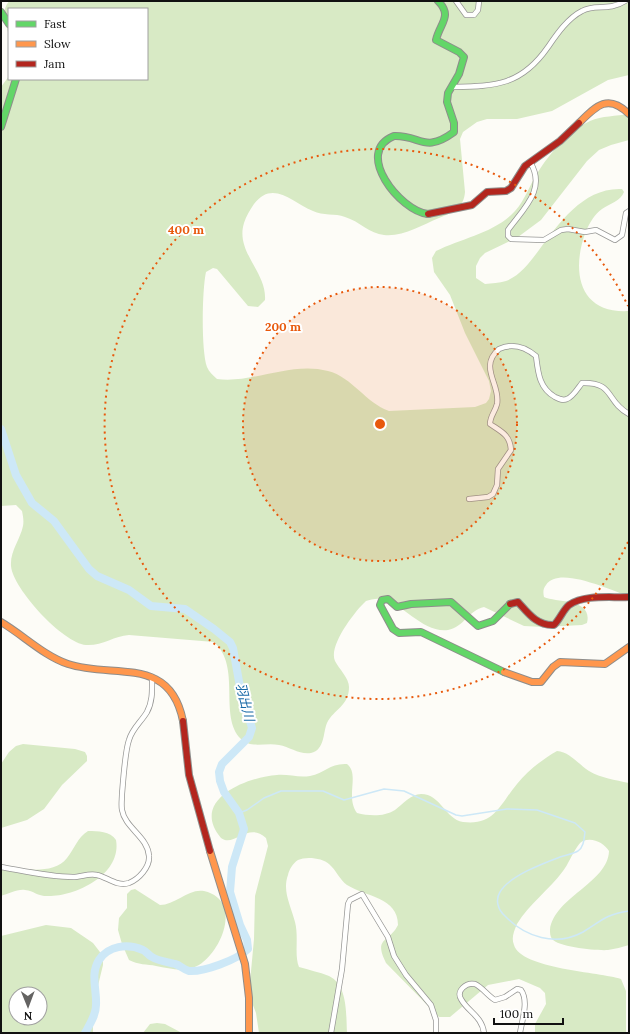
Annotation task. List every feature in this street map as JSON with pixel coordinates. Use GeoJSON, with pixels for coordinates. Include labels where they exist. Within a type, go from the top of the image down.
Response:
{"type":"FeatureCollection","features":[{"type":"Feature","properties":{"kind":"street"},"geometry":{"type":"LineString","coordinates":[[438,1],[443,5],[446,12],[446,18],[436,34],[436,40],[444,46],[460,52],[464,56],[463,64],[448,93],[448,102],[455,129],[454,132],[446,139],[423,143],[408,137],[395,136],[389,138],[383,143],[378,157],[380,169],[390,188],[406,203],[423,214],[437,214],[455,208],[472,205],[490,191],[507,190],[512,187],[521,170],[559,141],[597,106],[604,102],[617,103],[629,114]]}},
{"type":"Feature","properties":{"kind":"street"},"geometry":{"type":"LineString","coordinates":[[456,1],[466,15],[474,15],[478,10],[478,1]]}},
{"type":"Feature","properties":{"kind":"street"},"geometry":{"type":"LineString","coordinates":[[452,87],[483,86],[517,78],[543,55],[557,35],[581,11],[588,8],[617,6],[625,1]]}},
{"type":"Feature","properties":{"kind":"street"},"geometry":{"type":"LineString","coordinates":[[1,12],[8,22]]}},
{"type":"Feature","properties":{"kind":"street"},"geometry":{"type":"LineString","coordinates":[[1,127],[16,80]]}},
{"type":"Feature","properties":{"kind":"street"},"geometry":{"type":"LineString","coordinates":[[530,162],[534,168],[536,188],[534,194],[508,230],[508,236],[511,239],[544,240],[561,230],[568,229],[585,232],[596,230],[615,240],[622,235],[626,213],[629,211]]}},
{"type":"Feature","properties":{"kind":"street"},"geometry":{"type":"LineString","coordinates":[[469,499],[488,497],[497,490],[498,469],[512,450],[509,438],[505,433],[490,424],[490,418],[497,405],[490,367],[491,359],[498,349],[516,346],[529,350],[536,356],[539,379],[551,394],[560,399],[569,398],[582,383],[600,385],[604,387],[621,410],[629,414]]}},
{"type":"Feature","properties":{"kind":"street"},"geometry":{"type":"LineString","coordinates":[[629,597],[594,598],[579,601],[569,605],[554,626],[541,624],[518,602],[511,603],[495,621],[486,626],[478,626],[451,602],[411,604],[397,607],[388,599],[382,600],[380,605],[393,629],[399,633],[415,631],[421,632],[518,678],[532,682],[541,682],[553,667],[560,662],[605,664],[629,647]]}},
{"type":"Feature","properties":{"kind":"street"},"geometry":{"type":"LineString","coordinates":[[1,622],[67,664],[98,670],[134,672],[152,677],[164,684],[179,704],[183,715],[190,776],[216,871],[245,963],[251,1008],[249,1033]]}},
{"type":"Feature","properties":{"kind":"street"},"geometry":{"type":"LineString","coordinates":[[1,867],[61,876],[74,877],[96,875],[119,884],[128,884],[149,865],[149,855],[144,843],[128,822],[123,812],[122,793],[128,742],[132,732],[146,713],[151,701],[152,677]]}},
{"type":"Feature","properties":{"kind":"street"},"geometry":{"type":"LineString","coordinates":[[332,1033],[342,969],[348,904],[350,900],[362,894],[388,937],[394,956],[406,975],[431,1005],[436,1020],[436,1033]]}},
{"type":"Feature","properties":{"kind":"street"},"geometry":{"type":"LineString","coordinates":[[484,1033],[475,1013],[461,999],[460,994],[462,987],[468,984],[475,984],[495,1000],[505,997],[517,989],[521,990],[525,994],[525,1001],[520,1033]]}},
{"type":"Feature","properties":{"kind":"green space"},"geometry":{"type":"Polygon","coordinates":[[[9,1],[629,1],[629,75],[608,80],[552,111],[517,119],[487,119],[477,122],[463,132],[460,139],[465,192],[464,198],[460,206],[448,214],[405,232],[384,235],[369,230],[355,221],[345,217],[317,213],[283,195],[268,193],[261,197],[254,204],[247,215],[242,233],[247,253],[261,280],[265,300],[258,307],[248,306],[217,269],[213,268],[206,272],[203,320],[205,359],[210,372],[217,379],[230,380],[286,370],[314,369],[337,374],[352,384],[373,402],[389,411],[475,407],[486,403],[489,399],[491,391],[489,381],[465,333],[450,295],[434,272],[432,258],[436,251],[488,230],[507,219],[519,207],[535,177],[548,157],[567,137],[582,125],[595,119],[629,114],[629,140],[599,150],[587,161],[541,220],[518,237],[485,253],[480,258],[476,266],[476,278],[485,284],[506,281],[521,272],[529,264],[564,218],[584,200],[608,190],[622,189],[624,192],[620,198],[597,213],[589,224],[581,246],[579,260],[583,287],[589,297],[599,305],[612,310],[629,311],[629,596],[586,581],[573,578],[562,578],[553,580],[546,585],[544,588],[544,597],[579,605],[585,609],[587,623],[582,625],[544,627],[524,626],[484,607],[474,611],[458,626],[448,630],[439,630],[430,627],[390,602],[381,599],[366,601],[350,620],[335,647],[335,661],[349,684],[347,699],[327,723],[323,740],[319,748],[311,753],[299,752],[274,744],[249,744],[241,739],[234,729],[231,718],[227,664],[222,652],[214,642],[129,635],[97,644],[86,645],[76,642],[53,625],[20,588],[11,566],[12,555],[23,526],[22,511],[16,505],[1,506],[1,87],[8,77],[8,80],[148,80],[148,8],[8,8],[8,32],[4,14],[6,5],[9,1]]]}},
{"type":"Feature","properties":{"kind":"green space"},"geometry":{"type":"Polygon","coordinates":[[[23,744],[75,749],[85,752],[87,761],[62,785],[44,809],[27,820],[1,828],[1,764],[9,752],[16,746],[23,744]]]}},
{"type":"Feature","properties":{"kind":"green space"},"geometry":{"type":"Polygon","coordinates":[[[557,751],[570,756],[589,771],[598,775],[629,783],[629,945],[616,949],[596,950],[562,944],[556,942],[551,937],[550,930],[554,918],[561,908],[600,872],[606,862],[609,851],[601,843],[594,840],[587,840],[580,843],[563,871],[533,903],[517,924],[513,942],[520,953],[545,964],[621,979],[626,991],[626,1033],[535,1033],[535,1024],[546,1004],[545,993],[540,988],[519,979],[488,985],[450,1017],[439,1017],[386,963],[382,955],[382,944],[398,925],[397,916],[393,909],[380,899],[347,885],[326,862],[319,859],[310,858],[301,859],[294,863],[289,871],[286,881],[288,898],[297,934],[299,967],[329,976],[340,986],[345,1001],[347,1033],[259,1033],[256,1013],[251,1000],[250,982],[254,939],[255,896],[268,846],[266,838],[253,832],[231,840],[221,838],[213,824],[212,812],[217,802],[226,793],[251,780],[277,775],[302,777],[310,776],[336,765],[347,764],[351,768],[353,780],[352,800],[357,813],[366,815],[386,814],[395,810],[410,797],[421,794],[428,795],[433,798],[457,820],[463,822],[483,821],[496,812],[517,784],[530,770],[557,751]]]}},
{"type":"Feature","properties":{"kind":"green space"},"geometry":{"type":"Polygon","coordinates":[[[88,831],[100,831],[107,833],[116,840],[116,852],[112,863],[96,880],[85,887],[62,895],[42,896],[22,890],[1,896],[1,867],[36,870],[54,867],[61,864],[67,858],[79,840],[88,831]]]}},
{"type":"Feature","properties":{"kind":"green space"},"geometry":{"type":"Polygon","coordinates":[[[135,889],[160,905],[198,891],[204,891],[217,897],[224,906],[226,918],[224,931],[218,944],[210,955],[201,963],[192,968],[183,970],[139,964],[129,960],[118,930],[119,918],[127,908],[127,894],[131,890],[135,889]]]}},
{"type":"Feature","properties":{"kind":"green space"},"geometry":{"type":"Polygon","coordinates":[[[46,925],[71,928],[93,943],[103,956],[103,965],[93,1006],[93,1033],[1,1033],[1,936],[46,925]]]}},
{"type":"Feature","properties":{"kind":"green space"},"geometry":{"type":"Polygon","coordinates":[[[150,1024],[165,1024],[182,1033],[143,1033],[150,1024]]]}},
{"type":"Feature","properties":{"kind":"waterway","name":"羽出川"},"geometry":{"type":"LineString","coordinates":[[1,429],[16,475],[32,503],[54,521],[89,569],[97,576],[129,590],[151,606],[185,609],[230,642],[233,648],[240,687],[252,728],[249,737],[222,764],[219,772],[220,781],[224,792],[239,813],[244,829],[232,867],[230,892],[240,925],[247,940],[248,949],[228,961],[203,970],[195,971],[185,970],[177,965],[154,958],[137,948],[124,946],[107,952],[96,965],[94,976],[96,1009],[85,1033]]}},
{"type":"Feature","properties":{"kind":"waterway"},"geometry":{"type":"LineString","coordinates":[[239,813],[247,810],[264,798],[281,791],[323,791],[344,800],[384,789],[404,791],[456,815],[462,816],[507,809],[537,810],[575,823],[585,832],[583,845],[576,852],[536,866],[519,875],[505,886],[498,895],[498,905],[503,914],[513,923],[531,934],[541,938],[562,939],[583,932],[609,916],[629,911]]}},
{"type":"Feature","properties":{"kind":"traffic: fast"},"geometry":{"type":"LineString","coordinates":[[428,214],[405,203],[394,192],[385,180],[379,167],[378,155],[383,144],[394,136],[403,136],[429,143],[436,142],[454,132],[454,123],[447,102],[448,93],[459,74],[464,57],[459,52],[436,40],[445,15],[445,11],[438,1]]}},
{"type":"Feature","properties":{"kind":"traffic: fast"},"geometry":{"type":"LineString","coordinates":[[1,12],[8,22]]}},
{"type":"Feature","properties":{"kind":"traffic: fast"},"geometry":{"type":"LineString","coordinates":[[1,127],[16,80]]}},
{"type":"Feature","properties":{"kind":"traffic: fast"},"geometry":{"type":"LineString","coordinates":[[504,672],[421,632],[399,633],[393,629],[380,605],[382,600],[388,599],[397,607],[411,604],[451,602],[478,626],[493,621],[510,604]]}},
{"type":"Feature","properties":{"kind":"traffic: slow"},"geometry":{"type":"LineString","coordinates":[[579,123],[591,111],[602,104],[615,104],[629,114]]}},
{"type":"Feature","properties":{"kind":"traffic: slow"},"geometry":{"type":"LineString","coordinates":[[1,622],[42,651],[68,664],[86,668],[138,673],[153,678],[166,686],[176,700],[183,721]]}},
{"type":"Feature","properties":{"kind":"traffic: slow"},"geometry":{"type":"LineString","coordinates":[[504,672],[532,682],[541,682],[553,667],[560,662],[605,664],[629,647]]}},
{"type":"Feature","properties":{"kind":"traffic: slow"},"geometry":{"type":"LineString","coordinates":[[210,851],[245,964],[249,998],[249,1033]]}},
{"type":"Feature","properties":{"kind":"traffic: jam"},"geometry":{"type":"LineString","coordinates":[[428,214],[472,205],[487,192],[506,191],[511,188],[525,166],[560,141],[579,123]]}},
{"type":"Feature","properties":{"kind":"traffic: jam"},"geometry":{"type":"LineString","coordinates":[[510,604],[518,602],[533,618],[548,625],[554,625],[569,605],[583,599],[598,597],[629,597]]}},
{"type":"Feature","properties":{"kind":"traffic: jam"},"geometry":{"type":"LineString","coordinates":[[183,721],[189,775],[210,851]]}}]}
